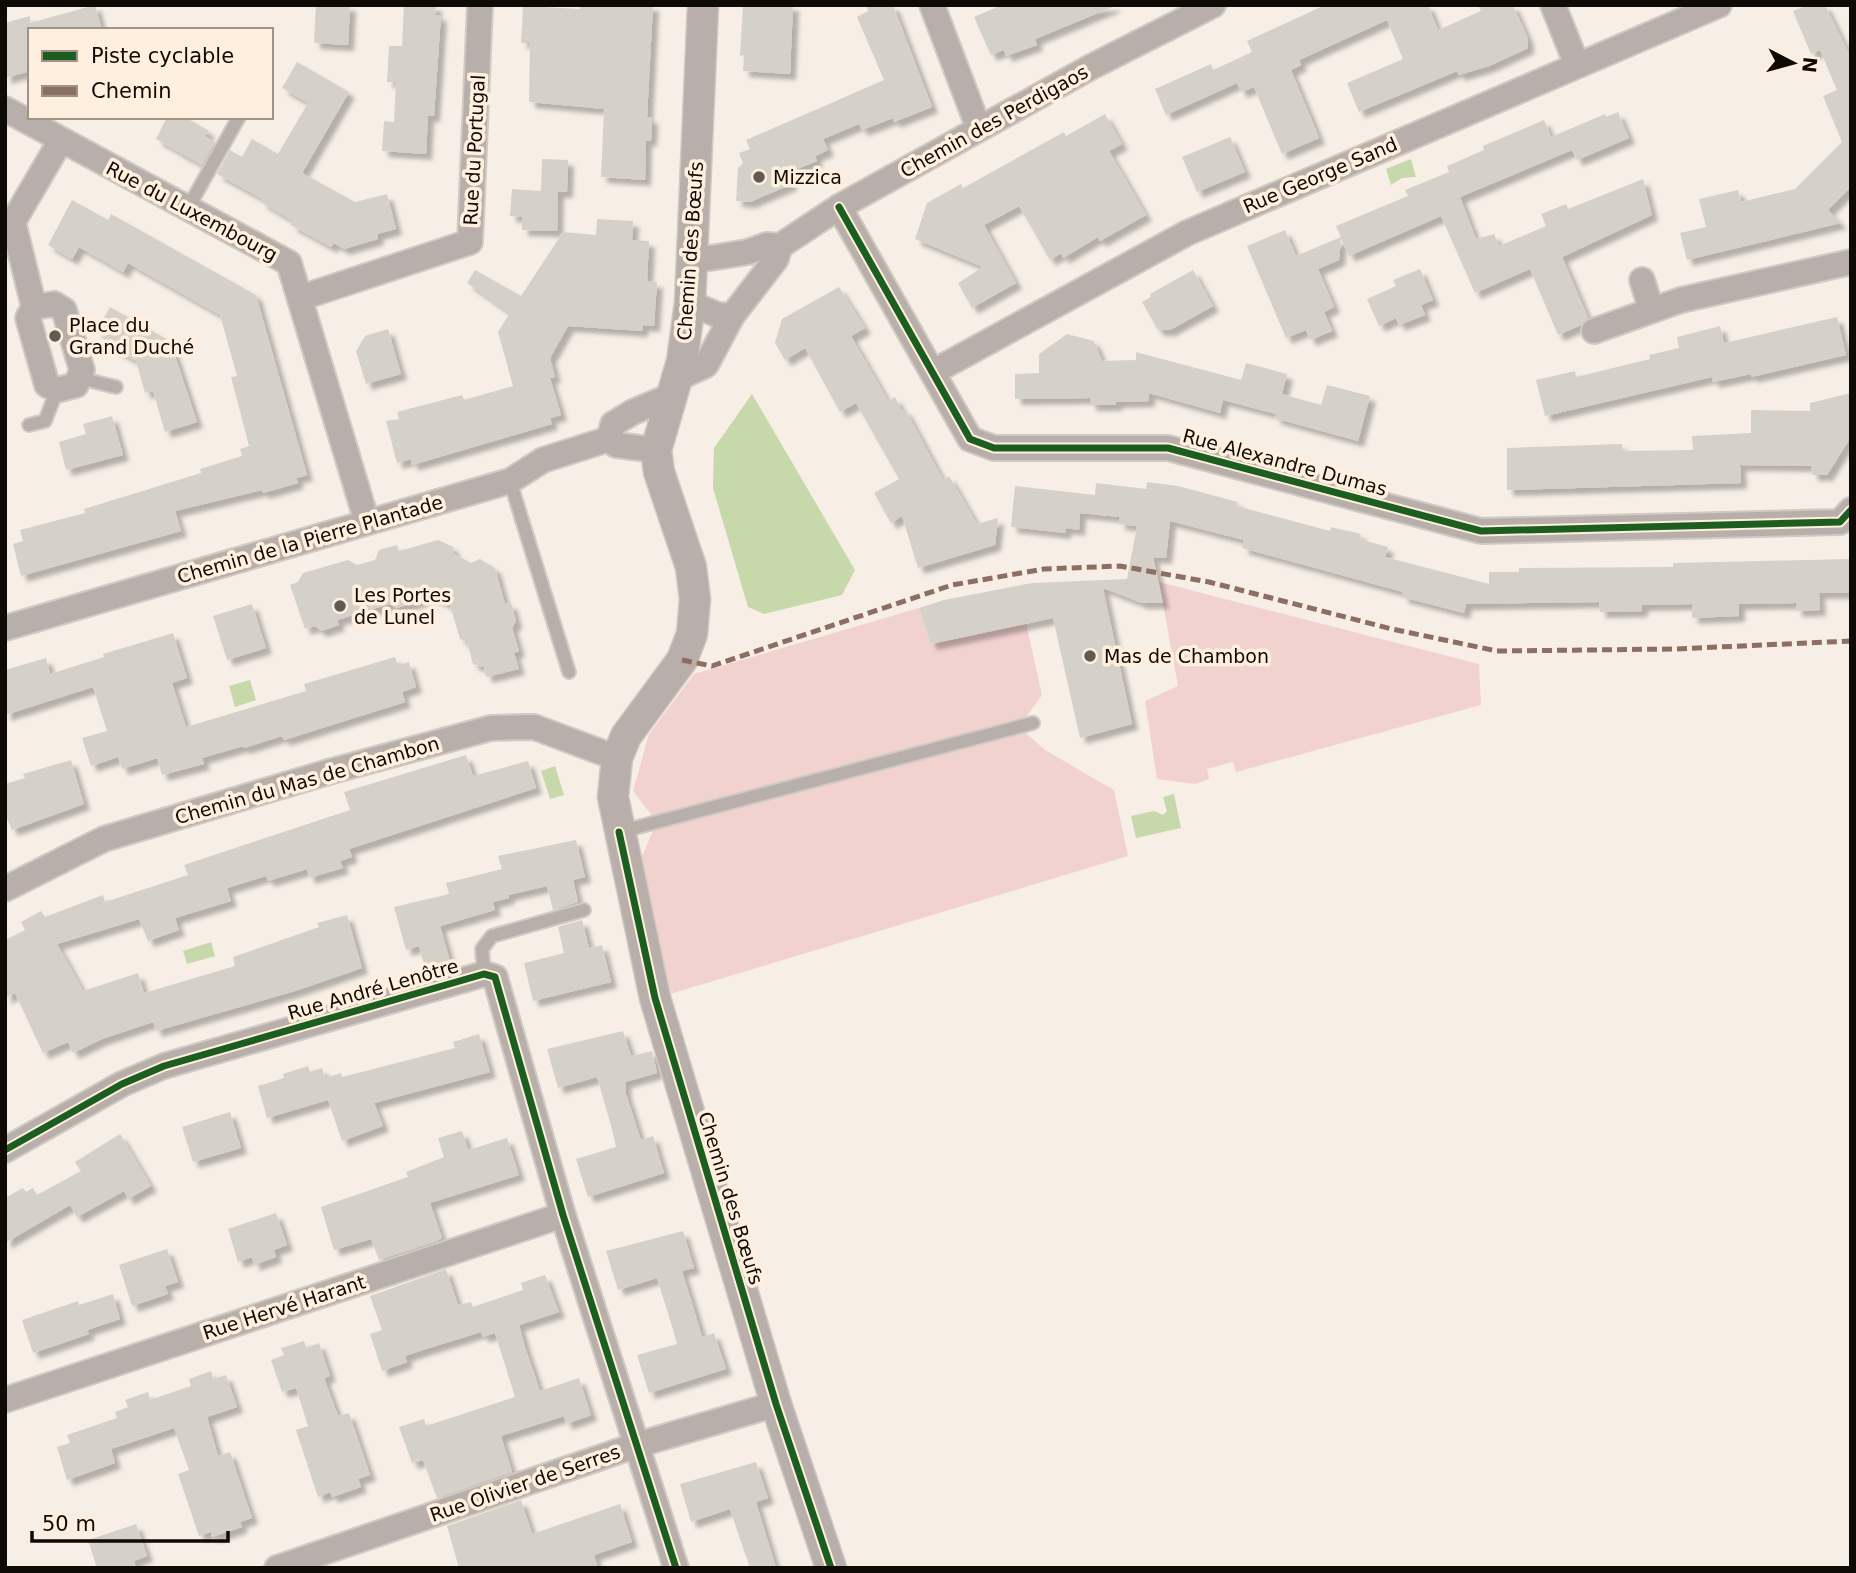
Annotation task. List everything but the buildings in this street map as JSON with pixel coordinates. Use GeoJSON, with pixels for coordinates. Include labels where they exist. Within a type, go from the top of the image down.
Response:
{"type":"FeatureCollection","features":[{"type":"Feature","properties":{"kind":"street","name":"Rue du Portugal"},"geometry":{"type":"LineString","coordinates":[[300,298],[470,242],[481,5]]}},
{"type":"Feature","properties":{"kind":"street","name":"Chemin des Bœufs"},"geometry":{"type":"LineString","coordinates":[[703,5],[690,303],[674,388],[656,450],[659,472],[691,567],[695,599],[692,634],[682,660],[626,736],[617,758],[614,797],[655,998],[776,1404],[831,1568]]}},
{"type":"Feature","properties":{"kind":"street","name":"Chemin des Perdigaos"},"geometry":{"type":"LineString","coordinates":[[691,261],[748,252],[767,245],[780,246],[839,207],[1091,67],[1213,5]]}},
{"type":"Feature","properties":{"kind":"street"},"geometry":{"type":"LineString","coordinates":[[1553,5],[1577,65]]}},
{"type":"Feature","properties":{"kind":"street","name":"Rue George Sand"},"geometry":{"type":"LineString","coordinates":[[933,372],[1186,233],[1719,5]]}},
{"type":"Feature","properties":{"kind":"street"},"geometry":{"type":"LineString","coordinates":[[941,10],[979,130]]}},
{"type":"Feature","properties":{"kind":"street","name":"Rue du Luxembourg"},"geometry":{"type":"LineString","coordinates":[[5,109],[289,262],[367,522]]}},
{"type":"Feature","properties":{"kind":"street"},"geometry":{"type":"LineString","coordinates":[[34,307],[54,304],[64,310],[82,370],[76,385],[57,390],[47,385],[28,318],[34,307],[13,222],[61,140]]}},
{"type":"Feature","properties":{"kind":"street","name":"Rue Alexandre Dumas"},"geometry":{"type":"LineString","coordinates":[[839,207],[970,439],[994,448],[1168,448],[1481,531],[1840,522],[1851,510]]}},
{"type":"Feature","properties":{"kind":"street","name":"Chemin des Perdigaos"},"geometry":{"type":"LineString","coordinates":[[674,388],[706,365],[733,316],[776,259],[780,246]]}},
{"type":"Feature","properties":{"kind":"street"},"geometry":{"type":"LineString","coordinates":[[1594,331],[1681,300],[1851,262]]}},
{"type":"Feature","properties":{"kind":"street"},"geometry":{"type":"LineString","coordinates":[[1642,280],[1651,310]]}},
{"type":"Feature","properties":{"kind":"street"},"geometry":{"type":"LineString","coordinates":[[690,303],[718,315],[733,316]]}},
{"type":"Feature","properties":{"kind":"street"},"geometry":{"type":"LineString","coordinates":[[656,450],[617,445],[609,439],[613,424],[674,388]]}},
{"type":"Feature","properties":{"kind":"street","name":"Chemin de la Pierre Plantade"},"geometry":{"type":"LineString","coordinates":[[5,628],[510,481],[543,460],[609,439]]}},
{"type":"Feature","properties":{"kind":"street","name":"Chemin du Mas de Chambon"},"geometry":{"type":"LineString","coordinates":[[5,890],[104,839],[332,771],[491,728],[534,727],[617,758]]}},
{"type":"Feature","properties":{"kind":"street","name":"Rue André Lenôtre"},"geometry":{"type":"LineString","coordinates":[[5,1150],[122,1084],[164,1066],[484,974],[495,977],[563,1215],[676,1568]]}},
{"type":"Feature","properties":{"kind":"street","name":"Rue Hervé Harant"},"geometry":{"type":"LineString","coordinates":[[5,1400],[563,1215]]}},
{"type":"Feature","properties":{"kind":"street","name":"Rue Olivier de Serres"},"geometry":{"type":"LineString","coordinates":[[277,1568],[637,1445],[776,1404]]}},
{"type":"Feature","properties":{"kind":"lane"},"geometry":{"type":"LineString","coordinates":[[188,208],[238,119]]}},
{"type":"Feature","properties":{"kind":"lane"},"geometry":{"type":"LineString","coordinates":[[79,377],[116,387]]}},
{"type":"Feature","properties":{"kind":"lane"},"geometry":{"type":"LineString","coordinates":[[30,425],[45,421],[57,390]]}},
{"type":"Feature","properties":{"kind":"lane"},"geometry":{"type":"LineString","coordinates":[[510,481],[569,672]]}},
{"type":"Feature","properties":{"kind":"lane"},"geometry":{"type":"LineString","coordinates":[[619,832],[1033,723]]}},
{"type":"Feature","properties":{"kind":"lane"},"geometry":{"type":"LineString","coordinates":[[484,974],[482,949],[492,936],[584,910]]}},
{"type":"Feature","properties":{"kind":"shaded area"},"geometry":{"type":"Polygon","coordinates":[[[1411,159],[1416,177],[1402,178],[1391,185],[1386,169],[1411,159]]]}},
{"type":"Feature","properties":{"kind":"shaded area"},"geometry":{"type":"Polygon","coordinates":[[[752,394],[855,570],[842,595],[764,614],[748,607],[713,488],[714,448],[752,394]]]}},
{"type":"Feature","properties":{"kind":"shaded area"},"geometry":{"type":"Polygon","coordinates":[[[1159,582],[1479,664],[1481,705],[1236,772],[1233,762],[1207,769],[1209,779],[1195,784],[1157,779],[1145,701],[1178,686],[1159,582]]]}},
{"type":"Feature","properties":{"kind":"shaded area"},"geometry":{"type":"Polygon","coordinates":[[[919,608],[931,644],[1026,623],[1042,695],[1019,727],[1045,750],[1114,790],[1128,856],[670,994],[638,865],[657,822],[633,791],[649,734],[694,674],[919,608]]]}},
{"type":"Feature","properties":{"kind":"shaded area"},"geometry":{"type":"Polygon","coordinates":[[[250,680],[256,700],[235,707],[229,686],[250,680]]]}},
{"type":"Feature","properties":{"kind":"shaded area"},"geometry":{"type":"Polygon","coordinates":[[[555,766],[564,795],[550,799],[541,771],[555,766]]]}},
{"type":"Feature","properties":{"kind":"shaded area"},"geometry":{"type":"Polygon","coordinates":[[[1174,794],[1181,828],[1136,838],[1131,816],[1154,811],[1163,815],[1167,811],[1163,797],[1174,794]]]}},
{"type":"Feature","properties":{"kind":"shaded area"},"geometry":{"type":"Polygon","coordinates":[[[211,942],[215,956],[187,964],[183,951],[211,942]]]}},
{"type":"Feature","properties":{"kind":"marked path"},"geometry":{"type":"LineString","coordinates":[[682,660],[712,666],[952,585],[1044,569],[1120,566],[1209,582],[1392,629],[1497,651],[1675,649],[1851,641]]}},
{"type":"Feature","properties":{"kind":"cycle path"},"geometry":{"type":"LineString","coordinates":[[839,207],[970,439],[994,448],[1168,448],[1481,531],[1840,522],[1851,510]]}},
{"type":"Feature","properties":{"kind":"cycle path"},"geometry":{"type":"LineString","coordinates":[[619,832],[655,998],[776,1404],[831,1568]]}},
{"type":"Feature","properties":{"kind":"cycle path"},"geometry":{"type":"LineString","coordinates":[[5,1150],[122,1084],[164,1066],[484,974],[495,977],[563,1215],[676,1568]]}},
{"type":"Feature","properties":{"kind":"place","name":"Mizzica"},"geometry":{"type":"Point","coordinates":[759,177]}},
{"type":"Feature","properties":{"kind":"place","name":"Place du Grand Duché"},"geometry":{"type":"Point","coordinates":[55,336]}},
{"type":"Feature","properties":{"kind":"place","name":"Les Portes de Lunel"},"geometry":{"type":"Point","coordinates":[340,606]}},
{"type":"Feature","properties":{"kind":"place","name":"Mas de Chambon"},"geometry":{"type":"Point","coordinates":[1090,656]}}]}
